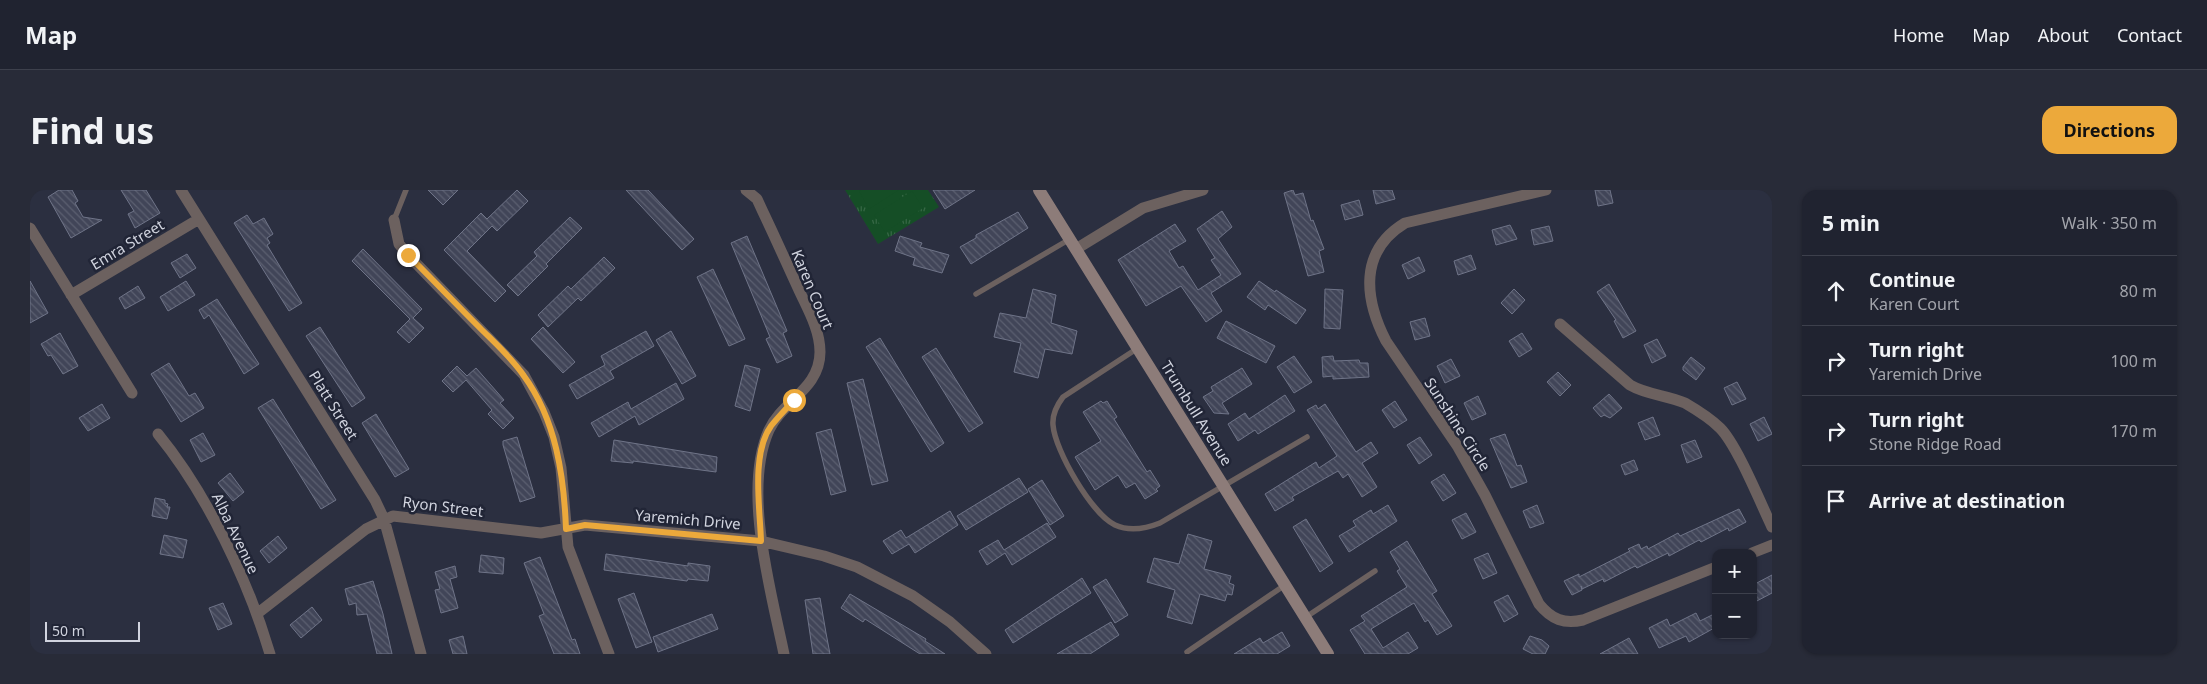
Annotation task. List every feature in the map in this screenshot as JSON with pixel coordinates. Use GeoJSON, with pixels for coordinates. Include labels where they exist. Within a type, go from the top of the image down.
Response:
{"type":"FeatureCollection","features":[{"type":"Feature","properties":{"kind":"street","name":"Platt Street"},"geometry":{"type":"LineString","coordinates":[[181,190],[320,410],[384,518],[421,654]]}},
{"type":"Feature","properties":{"kind":"street","name":"Karen Court"},"geometry":{"type":"LineString","coordinates":[[746,190],[757,199],[767,220],[816,329],[820,353],[818,366],[810,382],[770,427],[763,445],[759,475],[761,541],[784,654]]}},
{"type":"Feature","properties":{"kind":"street","name":"Trumbull Avenue"},"geometry":{"type":"LineString","coordinates":[[1039,190],[1328,654]]}},
{"type":"Feature","properties":{"kind":"street"},"geometry":{"type":"LineString","coordinates":[[1073,244],[1143,208],[1203,190]]}},
{"type":"Feature","properties":{"kind":"street","name":"Sunshine Circle"},"geometry":{"type":"LineString","coordinates":[[1546,190],[1405,223],[1390,232],[1375,255],[1370,272],[1368,289],[1378,325],[1481,487],[1539,604],[1548,615],[1564,622],[1584,620],[1712,569]]}},
{"type":"Feature","properties":{"kind":"street","name":"Emra Street"},"geometry":{"type":"LineString","coordinates":[[71,295],[199,219]]}},
{"type":"Feature","properties":{"kind":"street"},"geometry":{"type":"LineString","coordinates":[[394,220],[399,244],[500,348],[524,375],[534,392],[554,437],[560,468],[568,547],[609,654]]}},
{"type":"Feature","properties":{"kind":"street"},"geometry":{"type":"LineString","coordinates":[[30,228],[132,393]]}},
{"type":"Feature","properties":{"kind":"street"},"geometry":{"type":"LineString","coordinates":[[1560,324],[1639,391],[1681,401],[1694,408],[1720,428],[1730,443],[1772,527]]}},
{"type":"Feature","properties":{"kind":"street","name":"Alba Avenue"},"geometry":{"type":"LineString","coordinates":[[158,434],[178,458],[203,498],[258,613],[270,654]]}},
{"type":"Feature","properties":{"kind":"street","name":"Ryon Street"},"geometry":{"type":"LineString","coordinates":[[258,613],[366,529],[384,518],[394,516],[541,532],[566,529]]}},
{"type":"Feature","properties":{"kind":"street","name":"Yaremich Drive"},"geometry":{"type":"LineString","coordinates":[[566,529],[585,525],[761,541],[824,556],[857,567],[913,596],[950,622],[986,654]]}},
{"type":"Feature","properties":{"kind":"street"},"geometry":{"type":"LineString","coordinates":[[1757,551],[1772,544]]}},
{"type":"Feature","properties":{"kind":"lane"},"geometry":{"type":"LineString","coordinates":[[394,220],[406,190]]}},
{"type":"Feature","properties":{"kind":"lane"},"geometry":{"type":"LineString","coordinates":[[976,294],[1073,244]]}},
{"type":"Feature","properties":{"kind":"lane"},"geometry":{"type":"LineString","coordinates":[[1138,348],[1070,392],[1057,404],[1053,425],[1056,437],[1079,483],[1104,517],[1119,526],[1135,530],[1160,523],[1306,437]]}},
{"type":"Feature","properties":{"kind":"lane"},"geometry":{"type":"LineString","coordinates":[[1305,617],[1375,571]]}},
{"type":"Feature","properties":{"kind":"lane"},"geometry":{"type":"LineString","coordinates":[[1187,652],[1285,585]]}},
{"type":"Feature","properties":{"kind":"green space"},"geometry":{"type":"Polygon","coordinates":[[[845,190],[928,190],[939,207],[878,244],[845,190]]]}},
{"type":"Feature","properties":{"kind":"green space"},"geometry":{"type":"Polygon","coordinates":[[[899,190],[869,209],[859,191],[899,190]]]}},
{"type":"Feature","properties":{"kind":"green space"},"geometry":{"type":"Polygon","coordinates":[[[912,191],[923,208],[885,232],[874,215],[912,191]]]}},
{"type":"Feature","properties":{"kind":"building"},"geometry":{"type":"Polygon","coordinates":[[[59,190],[72,190],[78,201],[75,203],[83,217],[102,220],[71,238],[48,197],[59,190]]]}},
{"type":"Feature","properties":{"kind":"building"},"geometry":{"type":"Polygon","coordinates":[[[121,190],[146,190],[160,213],[135,228],[128,214],[134,211],[121,190]]]}},
{"type":"Feature","properties":{"kind":"building"},"geometry":{"type":"Polygon","coordinates":[[[428,190],[458,190],[443,205],[428,190]]]}},
{"type":"Feature","properties":{"kind":"building"},"geometry":{"type":"Polygon","coordinates":[[[517,190],[528,201],[497,231],[492,226],[467,251],[506,291],[495,302],[444,250],[481,213],[487,219],[517,190]]]}},
{"type":"Feature","properties":{"kind":"building"},"geometry":{"type":"Polygon","coordinates":[[[626,190],[648,190],[694,239],[682,250],[626,190]]]}},
{"type":"Feature","properties":{"kind":"building"},"geometry":{"type":"Polygon","coordinates":[[[933,190],[975,190],[945,209],[933,190]]]}},
{"type":"Feature","properties":{"kind":"building"},"geometry":{"type":"Polygon","coordinates":[[[1293,190],[1295,195],[1303,193],[1311,221],[1313,220],[1324,249],[1319,251],[1324,272],[1308,276],[1284,193],[1293,190]]]}},
{"type":"Feature","properties":{"kind":"building"},"geometry":{"type":"Polygon","coordinates":[[[1373,190],[1392,190],[1395,199],[1376,204],[1373,190]]]}},
{"type":"Feature","properties":{"kind":"building"},"geometry":{"type":"Polygon","coordinates":[[[1595,190],[1610,190],[1613,203],[1598,206],[1595,190]]]}},
{"type":"Feature","properties":{"kind":"building"},"geometry":{"type":"Polygon","coordinates":[[[1359,200],[1363,215],[1345,220],[1341,205],[1359,200]]]}},
{"type":"Feature","properties":{"kind":"building"},"geometry":{"type":"Polygon","coordinates":[[[1222,211],[1232,227],[1218,239],[1241,274],[1211,293],[1222,311],[1206,322],[1181,286],[1146,306],[1118,260],[1175,224],[1186,241],[1169,251],[1179,268],[1183,266],[1198,290],[1221,275],[1211,260],[1215,258],[1197,229],[1222,211]]]}},
{"type":"Feature","properties":{"kind":"building"},"geometry":{"type":"Polygon","coordinates":[[[1018,212],[1028,228],[971,264],[960,247],[976,238],[976,235],[1018,212]]]}},
{"type":"Feature","properties":{"kind":"building"},"geometry":{"type":"Polygon","coordinates":[[[247,215],[253,224],[264,218],[273,234],[267,238],[270,243],[267,245],[302,303],[289,311],[234,223],[247,215]]]}},
{"type":"Feature","properties":{"kind":"building"},"geometry":{"type":"Polygon","coordinates":[[[570,217],[582,228],[546,264],[548,266],[518,296],[507,285],[537,256],[534,252],[570,217]]]}},
{"type":"Feature","properties":{"kind":"building"},"geometry":{"type":"Polygon","coordinates":[[[1510,225],[1517,239],[1496,245],[1492,230],[1510,225]]]}},
{"type":"Feature","properties":{"kind":"building"},"geometry":{"type":"Polygon","coordinates":[[[1549,226],[1553,241],[1534,245],[1531,230],[1549,226]]]}},
{"type":"Feature","properties":{"kind":"building"},"geometry":{"type":"Polygon","coordinates":[[[747,236],[787,331],[783,333],[792,356],[777,363],[766,339],[770,337],[731,243],[747,236]]]}},
{"type":"Feature","properties":{"kind":"building"},"geometry":{"type":"Polygon","coordinates":[[[900,236],[922,243],[920,247],[949,255],[942,273],[913,265],[915,258],[895,251],[900,236]]]}},
{"type":"Feature","properties":{"kind":"building"},"geometry":{"type":"Polygon","coordinates":[[[363,249],[422,309],[413,318],[424,328],[409,343],[397,332],[410,319],[352,261],[363,249]]]}},
{"type":"Feature","properties":{"kind":"building"},"geometry":{"type":"Polygon","coordinates":[[[187,254],[196,268],[180,278],[171,263],[187,254]]]}},
{"type":"Feature","properties":{"kind":"building"},"geometry":{"type":"Polygon","coordinates":[[[1471,255],[1476,269],[1458,275],[1454,261],[1471,255]]]}},
{"type":"Feature","properties":{"kind":"building"},"geometry":{"type":"Polygon","coordinates":[[[604,257],[615,268],[581,301],[578,298],[548,327],[538,315],[568,286],[571,289],[604,257]]]}},
{"type":"Feature","properties":{"kind":"building"},"geometry":{"type":"Polygon","coordinates":[[[1419,257],[1425,271],[1408,279],[1402,265],[1419,257]]]}},
{"type":"Feature","properties":{"kind":"building"},"geometry":{"type":"Polygon","coordinates":[[[713,269],[745,339],[729,346],[697,277],[713,269]]]}},
{"type":"Feature","properties":{"kind":"building"},"geometry":{"type":"Polygon","coordinates":[[[30,281],[48,313],[30,323],[30,281]]]}},
{"type":"Feature","properties":{"kind":"building"},"geometry":{"type":"Polygon","coordinates":[[[186,281],[195,295],[168,311],[160,297],[186,281]]]}},
{"type":"Feature","properties":{"kind":"building"},"geometry":{"type":"Polygon","coordinates":[[[1259,281],[1306,310],[1296,324],[1268,305],[1265,310],[1247,297],[1259,281]]]}},
{"type":"Feature","properties":{"kind":"building"},"geometry":{"type":"Polygon","coordinates":[[[1609,284],[1636,331],[1623,338],[1614,321],[1616,320],[1597,292],[1609,284]]]}},
{"type":"Feature","properties":{"kind":"building"},"geometry":{"type":"Polygon","coordinates":[[[138,286],[145,298],[125,309],[119,298],[138,286]]]}},
{"type":"Feature","properties":{"kind":"building"},"geometry":{"type":"Polygon","coordinates":[[[1033,289],[1056,295],[1051,323],[1077,331],[1072,354],[1045,349],[1038,378],[1014,372],[1021,343],[994,337],[1000,313],[1026,318],[1033,289]]]}},
{"type":"Feature","properties":{"kind":"building"},"geometry":{"type":"Polygon","coordinates":[[[1325,289],[1343,290],[1340,329],[1324,328],[1325,289]]]}},
{"type":"Feature","properties":{"kind":"building"},"geometry":{"type":"Polygon","coordinates":[[[1514,289],[1525,300],[1512,314],[1501,303],[1514,289]]]}},
{"type":"Feature","properties":{"kind":"building"},"geometry":{"type":"Polygon","coordinates":[[[217,299],[259,364],[244,374],[209,315],[204,319],[199,310],[217,299]]]}},
{"type":"Feature","properties":{"kind":"building"},"geometry":{"type":"Polygon","coordinates":[[[1425,318],[1430,336],[1415,340],[1410,322],[1425,318]]]}},
{"type":"Feature","properties":{"kind":"building"},"geometry":{"type":"Polygon","coordinates":[[[1226,321],[1275,346],[1266,363],[1217,338],[1226,321]]]}},
{"type":"Feature","properties":{"kind":"building"},"geometry":{"type":"Polygon","coordinates":[[[320,327],[365,398],[352,407],[306,336],[320,327]]]}},
{"type":"Feature","properties":{"kind":"building"},"geometry":{"type":"Polygon","coordinates":[[[543,327],[575,362],[563,373],[531,339],[543,327]]]}},
{"type":"Feature","properties":{"kind":"building"},"geometry":{"type":"Polygon","coordinates":[[[646,331],[654,346],[610,371],[614,378],[577,399],[569,385],[605,365],[601,356],[646,331]]]}},
{"type":"Feature","properties":{"kind":"building"},"geometry":{"type":"Polygon","coordinates":[[[671,331],[696,376],[682,384],[656,340],[671,331]]]}},
{"type":"Feature","properties":{"kind":"building"},"geometry":{"type":"Polygon","coordinates":[[[60,333],[78,366],[63,374],[51,355],[48,356],[41,344],[60,333]]]}},
{"type":"Feature","properties":{"kind":"building"},"geometry":{"type":"Polygon","coordinates":[[[1522,333],[1532,349],[1519,357],[1509,341],[1522,333]]]}},
{"type":"Feature","properties":{"kind":"building"},"geometry":{"type":"Polygon","coordinates":[[[880,338],[944,443],[931,452],[866,347],[880,338]]]}},
{"type":"Feature","properties":{"kind":"building"},"geometry":{"type":"Polygon","coordinates":[[[1657,339],[1666,356],[1652,363],[1644,345],[1657,339]]]}},
{"type":"Feature","properties":{"kind":"building"},"geometry":{"type":"Polygon","coordinates":[[[936,348],[983,423],[969,432],[922,357],[936,348]]]}},
{"type":"Feature","properties":{"kind":"building"},"geometry":{"type":"Polygon","coordinates":[[[1294,356],[1312,382],[1294,393],[1277,367],[1294,356]]]}},
{"type":"Feature","properties":{"kind":"building"},"geometry":{"type":"Polygon","coordinates":[[[1333,356],[1334,361],[1359,360],[1360,363],[1368,363],[1369,377],[1333,379],[1333,376],[1323,377],[1322,357],[1333,356]]]}},
{"type":"Feature","properties":{"kind":"building"},"geometry":{"type":"Polygon","coordinates":[[[1691,357],[1705,368],[1696,380],[1683,370],[1683,367],[1691,357]]]}},
{"type":"Feature","properties":{"kind":"building"},"geometry":{"type":"Polygon","coordinates":[[[1451,359],[1460,376],[1445,383],[1437,366],[1451,359]]]}},
{"type":"Feature","properties":{"kind":"building"},"geometry":{"type":"Polygon","coordinates":[[[169,363],[189,396],[195,393],[204,408],[181,422],[151,374],[169,363]]]}},
{"type":"Feature","properties":{"kind":"building"},"geometry":{"type":"Polygon","coordinates":[[[745,365],[760,369],[750,411],[735,406],[745,365]]]}},
{"type":"Feature","properties":{"kind":"building"},"geometry":{"type":"Polygon","coordinates":[[[457,366],[467,376],[476,368],[504,400],[500,403],[514,418],[503,429],[488,414],[492,410],[466,380],[453,392],[442,381],[457,366]]]}},
{"type":"Feature","properties":{"kind":"building"},"geometry":{"type":"Polygon","coordinates":[[[1242,368],[1252,384],[1222,403],[1229,414],[1214,413],[1203,397],[1213,391],[1211,387],[1242,368]]]}},
{"type":"Feature","properties":{"kind":"building"},"geometry":{"type":"Polygon","coordinates":[[[1558,372],[1571,385],[1560,396],[1547,382],[1558,372]]]}},
{"type":"Feature","properties":{"kind":"building"},"geometry":{"type":"Polygon","coordinates":[[[863,379],[888,481],[872,485],[847,383],[863,379]]]}},
{"type":"Feature","properties":{"kind":"building"},"geometry":{"type":"Polygon","coordinates":[[[1737,382],[1746,399],[1732,405],[1724,388],[1737,382]]]}},
{"type":"Feature","properties":{"kind":"building"},"geometry":{"type":"Polygon","coordinates":[[[676,383],[684,399],[639,425],[635,416],[599,437],[591,423],[628,402],[631,409],[676,383]]]}},
{"type":"Feature","properties":{"kind":"building"},"geometry":{"type":"Polygon","coordinates":[[[1609,394],[1622,408],[1610,418],[1604,415],[1601,417],[1593,408],[1609,394]]]}},
{"type":"Feature","properties":{"kind":"building"},"geometry":{"type":"Polygon","coordinates":[[[1285,395],[1295,411],[1258,434],[1255,430],[1238,441],[1228,424],[1245,413],[1249,419],[1285,395]]]}},
{"type":"Feature","properties":{"kind":"building"},"geometry":{"type":"Polygon","coordinates":[[[1478,396],[1486,414],[1472,420],[1464,403],[1478,396]]]}},
{"type":"Feature","properties":{"kind":"building"},"geometry":{"type":"Polygon","coordinates":[[[273,399],[336,500],[321,509],[258,408],[273,399]]]}},
{"type":"Feature","properties":{"kind":"building"},"geometry":{"type":"Polygon","coordinates":[[[1101,401],[1103,403],[1107,401],[1117,417],[1114,419],[1147,472],[1150,470],[1160,486],[1156,489],[1158,491],[1145,499],[1135,483],[1126,488],[1118,475],[1095,490],[1075,457],[1101,441],[1083,412],[1101,401]]]}},
{"type":"Feature","properties":{"kind":"building"},"geometry":{"type":"Polygon","coordinates":[[[1395,401],[1407,420],[1394,428],[1382,410],[1395,401]]]}},
{"type":"Feature","properties":{"kind":"building"},"geometry":{"type":"Polygon","coordinates":[[[102,404],[110,418],[88,431],[79,418],[102,404]]]}},
{"type":"Feature","properties":{"kind":"building"},"geometry":{"type":"Polygon","coordinates":[[[1325,404],[1356,452],[1371,442],[1378,453],[1362,463],[1377,487],[1362,497],[1348,474],[1343,478],[1338,471],[1292,497],[1294,500],[1275,511],[1265,494],[1316,462],[1319,468],[1337,456],[1307,410],[1316,405],[1318,409],[1325,404]]]}},
{"type":"Feature","properties":{"kind":"building"},"geometry":{"type":"Polygon","coordinates":[[[376,414],[409,469],[395,477],[362,423],[376,414]]]}},
{"type":"Feature","properties":{"kind":"building"},"geometry":{"type":"Polygon","coordinates":[[[1653,417],[1660,435],[1645,440],[1638,423],[1653,417]]]}},
{"type":"Feature","properties":{"kind":"building"},"geometry":{"type":"Polygon","coordinates":[[[1764,417],[1772,434],[1758,441],[1750,424],[1764,417]]]}},
{"type":"Feature","properties":{"kind":"building"},"geometry":{"type":"Polygon","coordinates":[[[831,429],[846,491],[831,495],[816,433],[831,429]]]}},
{"type":"Feature","properties":{"kind":"building"},"geometry":{"type":"Polygon","coordinates":[[[203,433],[215,455],[201,462],[190,440],[203,433]]]}},
{"type":"Feature","properties":{"kind":"building"},"geometry":{"type":"Polygon","coordinates":[[[1505,434],[1517,466],[1521,465],[1527,482],[1511,488],[1490,439],[1505,434]]]}},
{"type":"Feature","properties":{"kind":"building"},"geometry":{"type":"Polygon","coordinates":[[[517,437],[535,497],[520,502],[503,445],[503,441],[517,437]]]}},
{"type":"Feature","properties":{"kind":"building"},"geometry":{"type":"Polygon","coordinates":[[[1420,437],[1432,455],[1419,464],[1407,445],[1420,437]]]}},
{"type":"Feature","properties":{"kind":"building"},"geometry":{"type":"Polygon","coordinates":[[[614,440],[717,457],[716,472],[633,461],[633,463],[611,461],[614,440]]]}},
{"type":"Feature","properties":{"kind":"building"},"geometry":{"type":"Polygon","coordinates":[[[1695,440],[1702,457],[1687,463],[1681,445],[1695,440]]]}},
{"type":"Feature","properties":{"kind":"building"},"geometry":{"type":"Polygon","coordinates":[[[1634,460],[1638,470],[1625,475],[1621,465],[1634,460]]]}},
{"type":"Feature","properties":{"kind":"building"},"geometry":{"type":"Polygon","coordinates":[[[230,473],[244,492],[233,501],[218,483],[230,473]]]}},
{"type":"Feature","properties":{"kind":"building"},"geometry":{"type":"Polygon","coordinates":[[[1444,474],[1456,493],[1443,501],[1431,482],[1444,474]]]}},
{"type":"Feature","properties":{"kind":"building"},"geometry":{"type":"Polygon","coordinates":[[[1019,478],[1028,492],[966,530],[957,516],[1019,478]]]}},
{"type":"Feature","properties":{"kind":"building"},"geometry":{"type":"Polygon","coordinates":[[[1042,480],[1064,516],[1050,525],[1028,489],[1042,480]]]}},
{"type":"Feature","properties":{"kind":"building"},"geometry":{"type":"Polygon","coordinates":[[[155,498],[165,500],[165,503],[168,504],[167,507],[170,507],[167,519],[152,516],[155,498]]]}},
{"type":"Feature","properties":{"kind":"building"},"geometry":{"type":"Polygon","coordinates":[[[1388,505],[1397,521],[1349,552],[1339,536],[1356,526],[1353,521],[1371,510],[1373,514],[1388,505]]]}},
{"type":"Feature","properties":{"kind":"building"},"geometry":{"type":"Polygon","coordinates":[[[1537,505],[1544,523],[1530,528],[1523,511],[1537,505]]]}},
{"type":"Feature","properties":{"kind":"building"},"geometry":{"type":"Polygon","coordinates":[[[1739,509],[1746,522],[1729,531],[1728,528],[1701,542],[1699,540],[1669,556],[1668,553],[1637,568],[1635,566],[1604,582],[1603,579],[1582,589],[1581,586],[1582,590],[1572,595],[1564,581],[1579,574],[1579,577],[1630,551],[1628,549],[1639,544],[1641,549],[1647,546],[1648,549],[1678,533],[1680,536],[1739,509]]]}},
{"type":"Feature","properties":{"kind":"building"},"geometry":{"type":"Polygon","coordinates":[[[950,511],[958,525],[915,553],[909,544],[892,554],[883,541],[901,530],[906,538],[950,511]]]}},
{"type":"Feature","properties":{"kind":"building"},"geometry":{"type":"Polygon","coordinates":[[[1466,513],[1476,532],[1462,539],[1452,520],[1466,513]]]}},
{"type":"Feature","properties":{"kind":"building"},"geometry":{"type":"Polygon","coordinates":[[[1306,519],[1333,563],[1320,572],[1293,527],[1306,519]]]}},
{"type":"Feature","properties":{"kind":"building"},"geometry":{"type":"Polygon","coordinates":[[[1047,523],[1056,537],[1012,565],[1005,553],[987,565],[979,551],[998,540],[1004,550],[1047,523]]]}},
{"type":"Feature","properties":{"kind":"building"},"geometry":{"type":"Polygon","coordinates":[[[1188,534],[1212,541],[1204,569],[1231,576],[1229,583],[1234,585],[1232,595],[1227,594],[1225,601],[1200,594],[1192,624],[1167,617],[1175,590],[1147,582],[1154,558],[1179,564],[1188,534]]]}},
{"type":"Feature","properties":{"kind":"building"},"geometry":{"type":"Polygon","coordinates":[[[164,535],[187,540],[183,558],[160,554],[164,535]]]}},
{"type":"Feature","properties":{"kind":"building"},"geometry":{"type":"Polygon","coordinates":[[[278,536],[287,548],[269,563],[260,551],[278,536]]]}},
{"type":"Feature","properties":{"kind":"building"},"geometry":{"type":"Polygon","coordinates":[[[1407,541],[1437,591],[1432,594],[1452,626],[1437,635],[1428,620],[1425,622],[1414,603],[1371,629],[1383,648],[1408,632],[1418,648],[1408,654],[1365,654],[1350,630],[1365,621],[1361,616],[1407,587],[1397,571],[1400,569],[1390,552],[1407,541]]]}},
{"type":"Feature","properties":{"kind":"building"},"geometry":{"type":"Polygon","coordinates":[[[1488,553],[1497,573],[1483,579],[1474,559],[1488,553]]]}},
{"type":"Feature","properties":{"kind":"building"},"geometry":{"type":"Polygon","coordinates":[[[606,554],[688,566],[688,563],[710,566],[708,581],[688,579],[687,581],[604,570],[606,554]]]}},
{"type":"Feature","properties":{"kind":"building"},"geometry":{"type":"Polygon","coordinates":[[[481,555],[504,558],[503,574],[479,572],[481,555]]]}},
{"type":"Feature","properties":{"kind":"building"},"geometry":{"type":"Polygon","coordinates":[[[540,557],[572,640],[575,639],[580,654],[554,654],[539,616],[544,614],[524,563],[540,557]]]}},
{"type":"Feature","properties":{"kind":"building"},"geometry":{"type":"Polygon","coordinates":[[[455,566],[457,577],[450,579],[458,608],[441,613],[435,590],[440,589],[435,572],[455,566]]]}},
{"type":"Feature","properties":{"kind":"building"},"geometry":{"type":"Polygon","coordinates":[[[1772,575],[1772,593],[1757,601],[1757,583],[1772,575]]]}},
{"type":"Feature","properties":{"kind":"building"},"geometry":{"type":"Polygon","coordinates":[[[1082,578],[1091,593],[1013,643],[1005,630],[1082,578]]]}},
{"type":"Feature","properties":{"kind":"building"},"geometry":{"type":"Polygon","coordinates":[[[1106,579],[1128,615],[1115,623],[1093,587],[1106,579]]]}},
{"type":"Feature","properties":{"kind":"building"},"geometry":{"type":"Polygon","coordinates":[[[373,581],[392,654],[377,654],[367,614],[357,615],[356,603],[349,605],[345,589],[373,581]]]}},
{"type":"Feature","properties":{"kind":"building"},"geometry":{"type":"Polygon","coordinates":[[[634,593],[652,642],[636,648],[618,599],[634,593]]]}},
{"type":"Feature","properties":{"kind":"building"},"geometry":{"type":"Polygon","coordinates":[[[850,594],[926,639],[925,641],[945,654],[920,654],[865,619],[863,622],[841,608],[850,594]]]}},
{"type":"Feature","properties":{"kind":"building"},"geometry":{"type":"Polygon","coordinates":[[[1508,595],[1518,614],[1504,622],[1494,602],[1508,595]]]}},
{"type":"Feature","properties":{"kind":"building"},"geometry":{"type":"Polygon","coordinates":[[[820,598],[830,654],[813,654],[805,600],[820,598]]]}},
{"type":"Feature","properties":{"kind":"building"},"geometry":{"type":"Polygon","coordinates":[[[223,603],[232,624],[218,630],[209,608],[223,603]]]}},
{"type":"Feature","properties":{"kind":"building"},"geometry":{"type":"Polygon","coordinates":[[[312,607],[322,620],[301,638],[290,625],[312,607]]]}},
{"type":"Feature","properties":{"kind":"building"},"geometry":{"type":"Polygon","coordinates":[[[1696,613],[1700,621],[1712,615],[1712,629],[1689,642],[1686,636],[1659,648],[1649,628],[1667,619],[1670,626],[1696,613]]]}},
{"type":"Feature","properties":{"kind":"building"},"geometry":{"type":"Polygon","coordinates":[[[712,614],[718,629],[658,652],[653,637],[712,614]]]}},
{"type":"Feature","properties":{"kind":"building"},"geometry":{"type":"Polygon","coordinates":[[[1111,622],[1119,635],[1090,654],[1057,654],[1111,622]]]}},
{"type":"Feature","properties":{"kind":"building"},"geometry":{"type":"Polygon","coordinates":[[[1282,632],[1290,646],[1277,654],[1234,654],[1260,638],[1263,643],[1282,632]]]}},
{"type":"Feature","properties":{"kind":"building"},"geometry":{"type":"Polygon","coordinates":[[[463,636],[467,654],[453,654],[449,640],[463,636]]]}},
{"type":"Feature","properties":{"kind":"building"},"geometry":{"type":"Polygon","coordinates":[[[1530,636],[1542,640],[1549,646],[1545,654],[1533,654],[1523,649],[1530,636]]]}},
{"type":"Feature","properties":{"kind":"building"},"geometry":{"type":"Polygon","coordinates":[[[1629,638],[1638,654],[1600,654],[1629,638]]]}},
{"type":"Feature","properties":{"kind":"route"},"geometry":{"type":"LineString","coordinates":[[408,255],[500,348],[524,375],[534,392],[554,437],[566,508],[566,529],[585,525],[761,541],[759,475],[763,445],[770,427],[794,400]]}}]}
